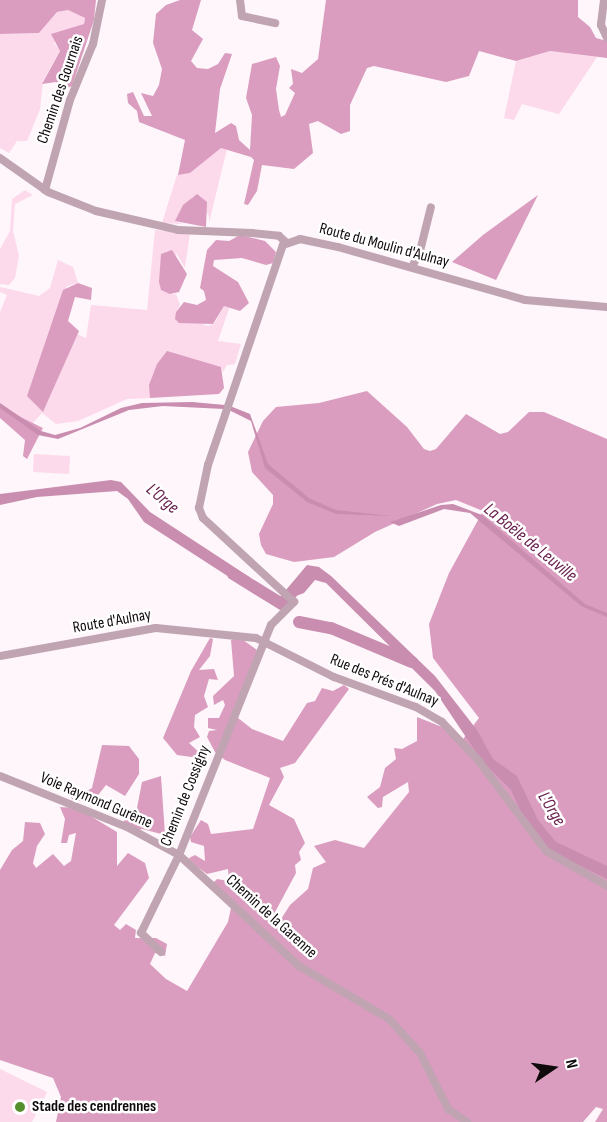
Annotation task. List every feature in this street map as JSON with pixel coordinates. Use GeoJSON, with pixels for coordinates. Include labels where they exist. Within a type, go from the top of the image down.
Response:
{"type":"FeatureCollection","features":[{"type":"Feature","properties":{"kind":"street","name":"Chemin des Gournais"},"geometry":{"type":"LineString","coordinates":[[45,190],[70,100],[93,44],[102,0]]}},
{"type":"Feature","properties":{"kind":"street"},"geometry":{"type":"LineString","coordinates":[[240,0],[242,16],[275,23]]}},
{"type":"Feature","properties":{"kind":"street"},"geometry":{"type":"LineString","coordinates":[[604,0],[601,25],[607,38]]}},
{"type":"Feature","properties":{"kind":"street","name":"Route du Moulin d'Aulnay"},"geometry":{"type":"LineString","coordinates":[[0,158],[45,190],[96,211],[137,222],[206,233],[252,232],[279,236],[286,242],[300,239],[412,267],[525,300],[555,305],[607,306]]}},
{"type":"Feature","properties":{"kind":"street"},"geometry":{"type":"LineString","coordinates":[[412,267],[420,251],[431,207]]}},
{"type":"Feature","properties":{"kind":"street","name":"Chemin de Cossigny"},"geometry":{"type":"LineString","coordinates":[[161,952],[141,933],[179,855],[274,619],[293,602],[284,591],[203,518],[199,508],[228,402],[286,242]]}},
{"type":"Feature","properties":{"kind":"street","name":"Route d'Aulnay"},"geometry":{"type":"LineString","coordinates":[[0,656],[156,628],[193,629],[265,642]]}},
{"type":"Feature","properties":{"kind":"street","name":"Rue des Prés d'Aulnay"},"geometry":{"type":"LineString","coordinates":[[265,642],[334,677],[407,703],[442,722],[477,760],[546,851],[607,886]]}},
{"type":"Feature","properties":{"kind":"street","name":"Voie Raymond Gurême"},"geometry":{"type":"LineString","coordinates":[[0,776],[127,827],[179,855]]}},
{"type":"Feature","properties":{"kind":"street","name":"Chemin de la Garenne"},"geometry":{"type":"LineString","coordinates":[[179,855],[299,966],[389,1018],[420,1053],[445,1104],[467,1122]]}},
{"type":"Feature","properties":{"kind":"shaded area"},"geometry":{"type":"Polygon","coordinates":[[[0,0],[96,0],[94,20],[72,86],[67,88],[56,82],[42,84],[60,51],[51,34],[84,24],[85,18],[68,10],[57,12],[39,33],[0,34],[0,0]]]}},
{"type":"Feature","properties":{"kind":"shaded area"},"geometry":{"type":"Polygon","coordinates":[[[180,0],[201,0],[192,30],[203,39],[191,61],[197,68],[208,69],[218,64],[225,53],[232,54],[220,89],[215,133],[231,123],[236,126],[239,140],[250,150],[252,115],[246,98],[252,64],[276,57],[280,66],[276,89],[279,110],[281,117],[285,115],[295,93],[289,88],[293,84],[291,69],[302,73],[318,59],[326,0],[578,0],[578,17],[590,27],[596,38],[607,41],[607,58],[550,51],[516,61],[479,51],[469,76],[446,82],[374,66],[367,68],[350,105],[350,131],[341,134],[318,121],[309,124],[313,153],[294,169],[262,165],[257,191],[248,205],[244,204],[254,160],[251,157],[221,148],[190,173],[178,175],[185,140],[139,122],[137,111],[128,103],[127,94],[133,92],[144,116],[152,116],[141,93],[153,96],[159,85],[162,69],[153,43],[156,14],[166,5],[180,0]]]}},
{"type":"Feature","properties":{"kind":"shaded area"},"geometry":{"type":"Polygon","coordinates":[[[68,10],[85,18],[84,24],[54,43],[60,50],[43,81],[40,109],[27,141],[17,141],[9,153],[0,148],[0,34],[39,33],[57,12],[68,10]]]}},
{"type":"Feature","properties":{"kind":"shaded area"},"geometry":{"type":"Polygon","coordinates":[[[550,51],[597,57],[559,114],[522,104],[514,120],[504,118],[516,61],[550,51]]]}},
{"type":"Feature","properties":{"kind":"shaded area"},"geometry":{"type":"Polygon","coordinates":[[[221,148],[227,149],[209,223],[209,216],[193,196],[175,221],[183,224],[162,223],[177,175],[190,173],[221,148]]]}},
{"type":"Feature","properties":{"kind":"shaded area"},"geometry":{"type":"Polygon","coordinates":[[[25,190],[33,195],[15,204],[13,231],[19,256],[15,278],[9,285],[0,284],[0,249],[10,231],[12,199],[25,190]]]}},
{"type":"Feature","properties":{"kind":"shaded area"},"geometry":{"type":"Polygon","coordinates":[[[197,194],[207,202],[206,227],[175,221],[183,205],[197,194]]]}},
{"type":"Feature","properties":{"kind":"shaded area"},"geometry":{"type":"Polygon","coordinates":[[[538,195],[496,280],[452,262],[483,235],[538,195]]]}},
{"type":"Feature","properties":{"kind":"shaded area"},"geometry":{"type":"Polygon","coordinates":[[[155,230],[190,233],[185,268],[176,253],[170,294],[176,294],[180,305],[176,312],[207,326],[214,324],[224,306],[230,306],[218,341],[241,344],[235,364],[227,365],[223,372],[221,367],[153,375],[150,398],[127,399],[78,421],[56,424],[42,413],[32,424],[0,407],[0,312],[7,295],[0,292],[0,287],[39,296],[50,288],[58,260],[73,267],[78,283],[67,286],[43,412],[77,334],[86,338],[91,305],[147,310],[155,230]]]}},
{"type":"Feature","properties":{"kind":"shaded area"},"geometry":{"type":"Polygon","coordinates":[[[240,235],[265,241],[276,252],[273,263],[266,265],[242,258],[214,260],[213,266],[238,282],[249,303],[240,311],[224,306],[213,324],[179,323],[175,319],[176,312],[184,302],[197,305],[206,300],[204,291],[200,288],[207,250],[216,240],[229,241],[240,235]]]}},
{"type":"Feature","properties":{"kind":"shaded area"},"geometry":{"type":"Polygon","coordinates":[[[172,250],[187,274],[179,292],[170,294],[161,290],[159,282],[161,254],[172,250]]]}},
{"type":"Feature","properties":{"kind":"shaded area"},"geometry":{"type":"Polygon","coordinates":[[[78,283],[92,288],[91,300],[75,297],[68,321],[79,331],[43,412],[27,396],[63,290],[78,283]]]}},
{"type":"Feature","properties":{"kind":"shaded area"},"geometry":{"type":"Polygon","coordinates":[[[167,351],[221,367],[224,388],[219,394],[150,398],[149,385],[157,364],[167,351]]]}},
{"type":"Feature","properties":{"kind":"shaded area"},"geometry":{"type":"Polygon","coordinates":[[[367,391],[407,427],[424,449],[430,451],[436,449],[466,414],[500,434],[508,432],[529,412],[544,412],[607,439],[607,1122],[595,1122],[603,1109],[596,1107],[583,1122],[56,1122],[61,1097],[53,1078],[0,1060],[0,870],[12,850],[23,841],[25,822],[40,823],[45,834],[37,846],[33,863],[36,868],[53,854],[64,866],[71,861],[76,833],[69,835],[67,843],[61,843],[65,819],[60,807],[77,808],[117,832],[117,866],[128,853],[145,863],[149,878],[114,925],[120,930],[126,924],[136,930],[135,938],[156,938],[167,944],[165,956],[155,953],[150,964],[166,979],[187,991],[228,922],[232,903],[213,883],[217,879],[229,881],[228,869],[207,874],[191,862],[189,858],[195,855],[205,861],[204,846],[191,842],[190,837],[201,820],[208,824],[211,834],[253,829],[270,778],[225,760],[215,752],[207,737],[209,731],[217,730],[208,728],[208,718],[219,718],[225,705],[223,700],[214,705],[213,696],[234,676],[231,640],[239,637],[257,650],[238,718],[252,729],[283,741],[307,703],[315,701],[322,688],[333,691],[344,685],[349,689],[295,763],[280,768],[284,777],[269,805],[294,819],[305,843],[299,852],[301,860],[295,865],[296,873],[274,914],[276,927],[290,905],[308,889],[313,868],[326,862],[314,846],[335,840],[364,848],[409,792],[408,782],[383,797],[382,807],[378,808],[367,797],[380,787],[385,768],[396,759],[394,748],[402,749],[417,741],[417,717],[442,727],[460,743],[479,718],[433,658],[429,624],[449,573],[483,511],[456,500],[437,504],[375,532],[334,557],[294,562],[266,554],[261,545],[259,534],[273,504],[273,495],[252,472],[248,452],[263,421],[276,407],[319,403],[367,391]]]}},
{"type":"Feature","properties":{"kind":"shaded area"},"geometry":{"type":"Polygon","coordinates":[[[192,402],[225,405],[224,409],[163,406],[129,410],[58,439],[38,435],[0,408],[0,403],[41,431],[55,435],[80,428],[121,408],[142,403],[192,402]]]}},
{"type":"Feature","properties":{"kind":"shaded area"},"geometry":{"type":"Polygon","coordinates":[[[230,406],[250,414],[268,464],[309,498],[336,510],[392,516],[336,514],[307,502],[265,468],[251,421],[229,410],[230,406]]]}},
{"type":"Feature","properties":{"kind":"shaded area"},"geometry":{"type":"Polygon","coordinates":[[[0,407],[43,428],[27,459],[23,456],[25,440],[0,418],[0,407]]]}},
{"type":"Feature","properties":{"kind":"shaded area"},"geometry":{"type":"Polygon","coordinates":[[[34,454],[70,456],[69,474],[33,472],[34,454]]]}},
{"type":"Feature","properties":{"kind":"shaded area"},"geometry":{"type":"Polygon","coordinates":[[[111,480],[121,482],[150,512],[251,578],[243,586],[144,522],[128,499],[117,491],[37,497],[0,505],[0,494],[111,480]]]}},
{"type":"Feature","properties":{"kind":"shaded area"},"geometry":{"type":"Polygon","coordinates":[[[453,504],[482,515],[585,604],[607,613],[607,617],[581,606],[470,513],[444,509],[399,526],[390,522],[441,505],[453,504]]]}},
{"type":"Feature","properties":{"kind":"shaded area"},"geometry":{"type":"Polygon","coordinates":[[[307,565],[319,567],[331,576],[435,676],[477,730],[493,759],[517,776],[538,820],[556,842],[607,866],[607,879],[549,850],[521,812],[511,790],[482,761],[435,691],[326,583],[315,580],[304,593],[293,597],[286,590],[307,565]]]}},
{"type":"Feature","properties":{"kind":"shaded area"},"geometry":{"type":"Polygon","coordinates":[[[210,638],[213,639],[210,656],[199,670],[214,669],[218,680],[209,679],[204,696],[208,707],[195,715],[194,727],[200,737],[189,743],[202,755],[199,758],[177,755],[163,738],[191,671],[210,638]]]}},
{"type":"Feature","properties":{"kind":"shaded area"},"geometry":{"type":"Polygon","coordinates":[[[102,745],[129,746],[139,759],[139,774],[125,796],[106,785],[92,803],[73,800],[68,794],[71,790],[87,791],[92,788],[102,745]]]}},
{"type":"Feature","properties":{"kind":"shaded area"},"geometry":{"type":"Polygon","coordinates":[[[161,776],[165,835],[142,829],[133,832],[123,822],[137,808],[142,782],[161,776]]]}},
{"type":"Feature","properties":{"kind":"shaded area","name":"Stade des cendrennes"},"geometry":{"type":"Polygon","coordinates":[[[0,1069],[47,1092],[32,1122],[0,1122],[0,1069]]]}},
{"type":"Feature","properties":{"kind":"waterway","name":"L'Orge"},"geometry":{"type":"LineString","coordinates":[[233,574],[282,604],[296,588]]}},
{"type":"Feature","properties":{"kind":"waterway","name":"L'Orge"},"geometry":{"type":"LineString","coordinates":[[299,622],[331,628],[412,662]]}},
{"type":"Feature","properties":{"kind":"place","name":"Stade des cendrennes"},"geometry":{"type":"Point","coordinates":[20,1107]}},
{"type":"Feature","properties":{"kind":"water label","name":"La Boële de Leuville"},"geometry":{"type":"Point","coordinates":[530,543]}}]}
